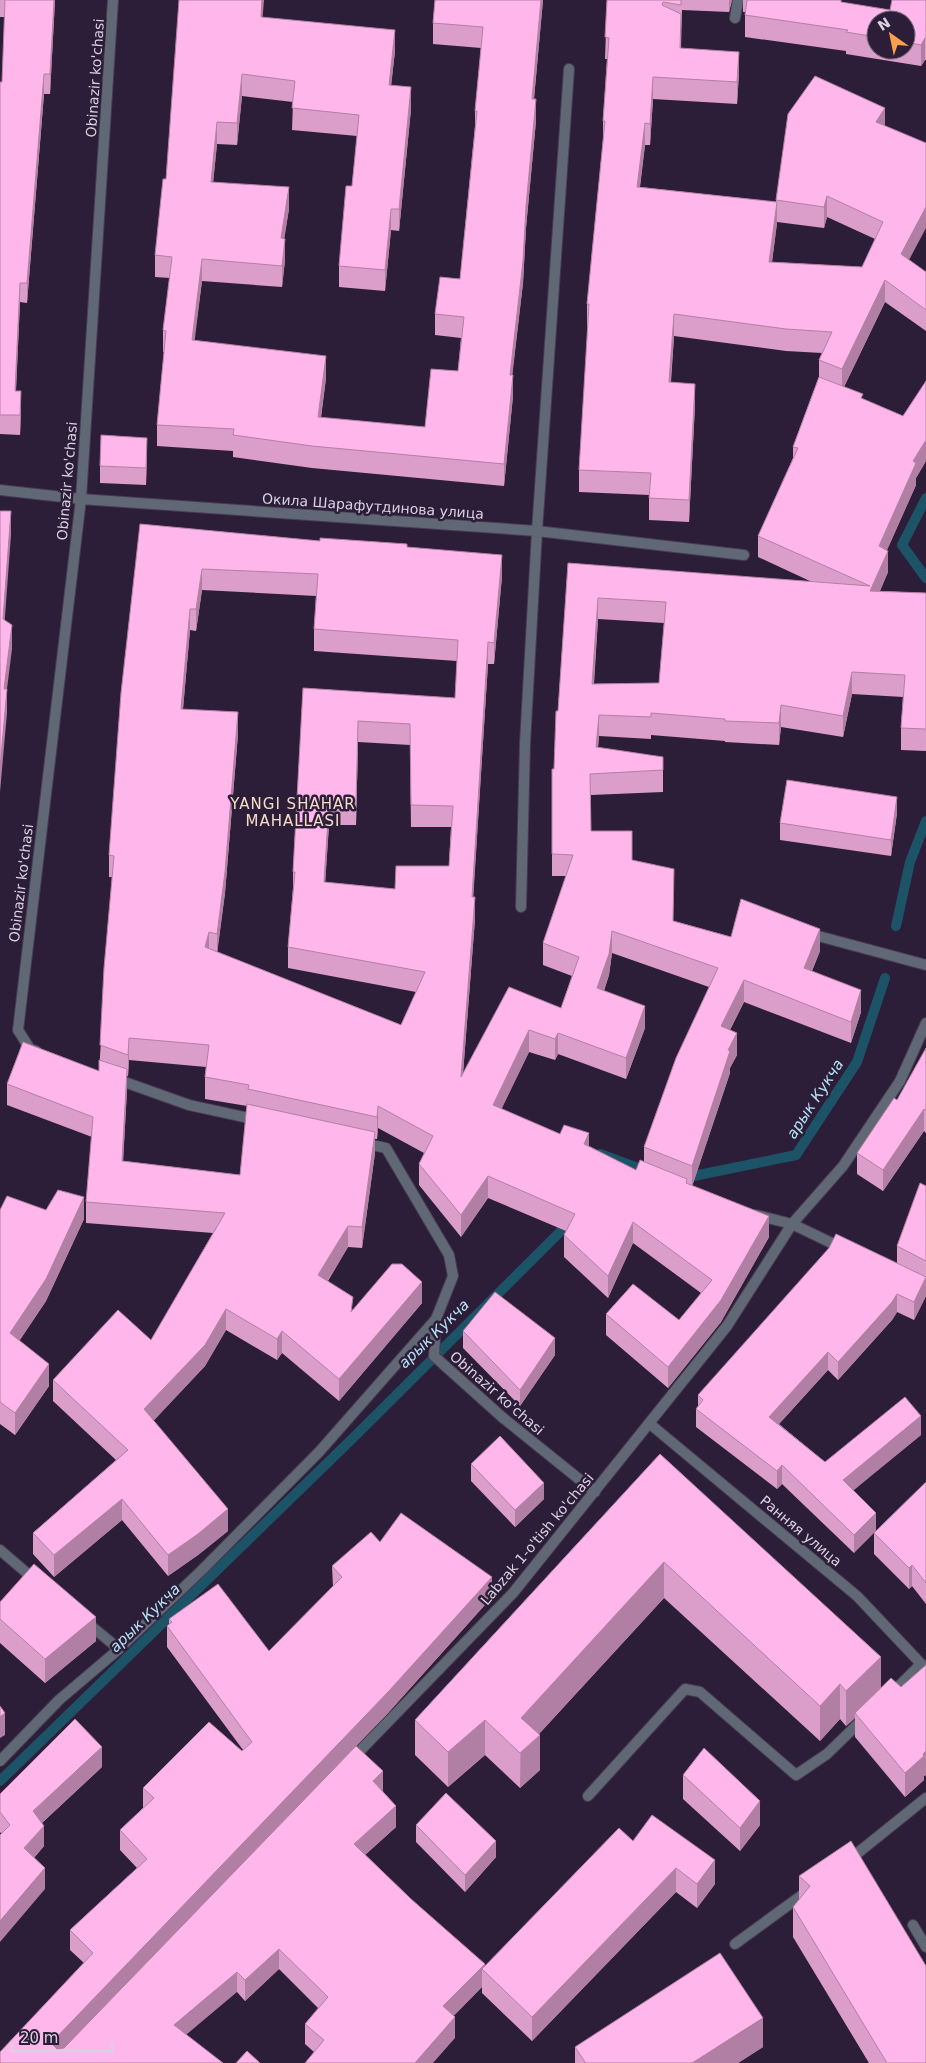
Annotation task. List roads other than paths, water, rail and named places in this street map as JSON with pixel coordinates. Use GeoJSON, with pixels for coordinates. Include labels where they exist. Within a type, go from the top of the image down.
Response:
{"type":"FeatureCollection","features":[{"type":"Feature","properties":{"kind":"street","name":"Obinazir ko'chasi"},"geometry":{"type":"LineString","coordinates":[[49,1056],[30,1049],[18,1030],[81,499],[114,0]]}},
{"type":"Feature","properties":{"kind":"street"},"geometry":{"type":"LineString","coordinates":[[735,18],[738,0]]}},
{"type":"Feature","properties":{"kind":"street"},"geometry":{"type":"LineString","coordinates":[[521,907],[525,743],[537,531],[569,69]]}},
{"type":"Feature","properties":{"kind":"street","name":"Окила Шарафутдинова улица"},"geometry":{"type":"LineString","coordinates":[[0,490],[81,499],[537,531],[744,555]]}},
{"type":"Feature","properties":{"kind":"street"},"geometry":{"type":"LineString","coordinates":[[796,930],[926,966]]}},
{"type":"Feature","properties":{"kind":"street","name":"Labzak 1-o'tish ko'chasi"},"geometry":{"type":"LineString","coordinates":[[341,1771],[513,1593],[727,1326],[792,1224],[844,1166],[900,1081],[926,1023]]}},
{"type":"Feature","properties":{"kind":"street"},"geometry":{"type":"LineString","coordinates":[[105,1076],[190,1106],[264,1122]]}},
{"type":"Feature","properties":{"kind":"street","name":"Obinazir ko'chasi"},"geometry":{"type":"LineString","coordinates":[[348,1140],[386,1148],[449,1255],[453,1276],[436,1319],[434,1356],[502,1417],[595,1492]]}},
{"type":"Feature","properties":{"kind":"street"},"geometry":{"type":"LineString","coordinates":[[747,1212],[792,1224],[855,1254]]}},
{"type":"Feature","properties":{"kind":"street"},"geometry":{"type":"LineString","coordinates":[[0,1761],[59,1700],[119,1649],[202,1570],[319,1452],[436,1319]]}},
{"type":"Feature","properties":{"kind":"street","name":"Ранняя улица"},"geometry":{"type":"LineString","coordinates":[[650,1424],[857,1596],[924,1667]]}},
{"type":"Feature","properties":{"kind":"street"},"geometry":{"type":"LineString","coordinates":[[0,1550],[44,1587]]}},
{"type":"Feature","properties":{"kind":"street"},"geometry":{"type":"LineString","coordinates":[[74,1612],[119,1649]]}},
{"type":"Feature","properties":{"kind":"street"},"geometry":{"type":"LineString","coordinates":[[885,1699],[924,1667]]}},
{"type":"Feature","properties":{"kind":"street"},"geometry":{"type":"LineString","coordinates":[[588,1796],[685,1689],[700,1692],[796,1776],[827,1754],[871,1712]]}},
{"type":"Feature","properties":{"kind":"street"},"geometry":{"type":"LineString","coordinates":[[837,1870],[926,1798]]}},
{"type":"Feature","properties":{"kind":"street"},"geometry":{"type":"LineString","coordinates":[[734,1944],[821,1881]]}},
{"type":"Feature","properties":{"kind":"street"},"geometry":{"type":"LineString","coordinates":[[913,1926],[926,1947]]}},
{"type":"Feature","properties":{"kind":"waterway","name":"арык Кукча"},"geometry":{"type":"LineString","coordinates":[[926,498],[902,545],[926,578]]}},
{"type":"Feature","properties":{"kind":"waterway","name":"арык Кукча"},"geometry":{"type":"LineString","coordinates":[[896,926],[910,862],[926,821]]}},
{"type":"Feature","properties":{"kind":"waterway","name":"арык Кукча"},"geometry":{"type":"LineString","coordinates":[[684,1178],[796,1155],[857,1062],[885,978]]}},
{"type":"Feature","properties":{"kind":"waterway","name":"арык Кукча"},"geometry":{"type":"LineString","coordinates":[[600,1154],[649,1172]]}},
{"type":"Feature","properties":{"kind":"waterway","name":"арык Кукча"},"geometry":{"type":"LineString","coordinates":[[0,1781],[353,1438],[561,1231],[567,1219]]}},
{"type":"Feature","properties":{"kind":"district","name":"YANGI SHAHAR MAHALLASI"},"geometry":{"type":"Point","coordinates":[293,812]}}]}
